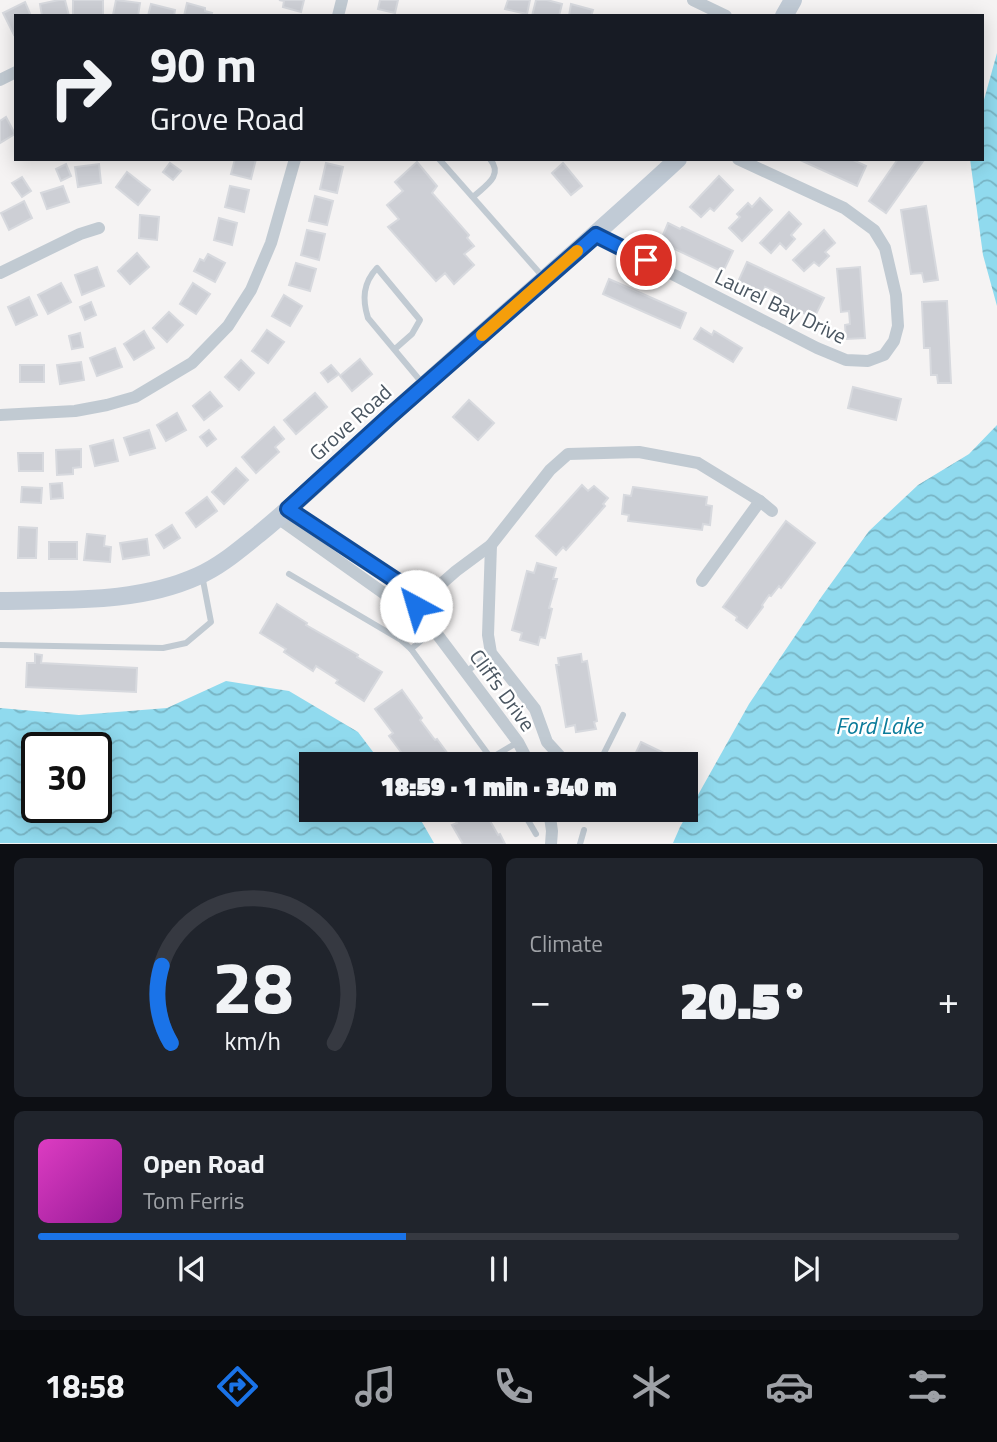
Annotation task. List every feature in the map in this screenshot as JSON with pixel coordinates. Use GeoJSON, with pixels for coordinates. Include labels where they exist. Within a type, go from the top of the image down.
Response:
{"type":"FeatureCollection","features":[{"type":"Feature","properties":{"kind":"main road","name":"Grove Road"},"geometry":{"type":"LineString","coordinates":[[0,601],[127,596],[167,588],[202,574],[228,558],[283,514],[676,161]]}},
{"type":"Feature","properties":{"kind":"street"},"geometry":{"type":"LineString","coordinates":[[693,0],[722,14]]}},
{"type":"Feature","properties":{"kind":"street"},"geometry":{"type":"LineString","coordinates":[[0,415],[75,411],[107,405],[135,397],[192,363],[228,326],[251,290],[271,243],[294,161]]}},
{"type":"Feature","properties":{"kind":"street","name":"Laurel Bay Drive"},"geometry":{"type":"LineString","coordinates":[[596,235],[817,348],[846,360],[868,361],[884,355],[894,341],[898,326],[896,295],[885,248],[874,230],[844,208],[742,161]]}},
{"type":"Feature","properties":{"kind":"street"},"geometry":{"type":"LineString","coordinates":[[0,273],[80,234],[99,228]]}},
{"type":"Feature","properties":{"kind":"street"},"geometry":{"type":"LineString","coordinates":[[283,514],[399,604],[416,606],[491,545],[550,470],[568,454],[639,452],[698,463],[772,511]]}},
{"type":"Feature","properties":{"kind":"street"},"geometry":{"type":"LineString","coordinates":[[702,581],[760,501]]}},
{"type":"Feature","properties":{"kind":"street"},"geometry":{"type":"LineString","coordinates":[[491,545],[488,635],[491,653],[535,709],[547,742],[556,752]]}},
{"type":"Feature","properties":{"kind":"street","name":"Cliffs Drive"},"geometry":{"type":"LineString","coordinates":[[416,606],[523,752]]}},
{"type":"Feature","properties":{"kind":"street"},"geometry":{"type":"LineString","coordinates":[[551,822],[551,844]]}},
{"type":"Feature","properties":{"kind":"lane"},"geometry":{"type":"LineString","coordinates":[[441,161],[545,279]]}},
{"type":"Feature","properties":{"kind":"lane"},"geometry":{"type":"LineString","coordinates":[[473,197],[494,177],[496,170],[491,161]]}},
{"type":"Feature","properties":{"kind":"lane"},"geometry":{"type":"LineString","coordinates":[[394,349],[412,334],[420,320],[377,268],[368,279],[364,304],[368,318],[424,386]]}},
{"type":"Feature","properties":{"kind":"lane"},"geometry":{"type":"LineString","coordinates":[[0,645],[163,648],[186,643],[211,622],[202,574]]}},
{"type":"Feature","properties":{"kind":"lane"},"geometry":{"type":"LineString","coordinates":[[289,574],[401,640],[411,649],[487,752]]}},
{"type":"Feature","properties":{"kind":"lane"},"geometry":{"type":"LineString","coordinates":[[411,649],[435,630]]}},
{"type":"Feature","properties":{"kind":"lane"},"geometry":{"type":"LineString","coordinates":[[466,672],[491,653]]}},
{"type":"Feature","properties":{"kind":"lane"},"geometry":{"type":"LineString","coordinates":[[604,752],[623,715]]}},
{"type":"Feature","properties":{"kind":"lane"},"geometry":{"type":"LineString","coordinates":[[501,752],[518,742]]}},
{"type":"Feature","properties":{"kind":"lane"},"geometry":{"type":"LineString","coordinates":[[529,822],[536,834]]}},
{"type":"Feature","properties":{"kind":"lane"},"geometry":{"type":"LineString","coordinates":[[579,844],[584,830]]}},
{"type":"Feature","properties":{"kind":"water"},"geometry":{"type":"Polygon","coordinates":[[[997,53],[997,306],[983,255],[970,161],[984,161],[984,100],[997,53]]]}},
{"type":"Feature","properties":{"kind":"water","name":"Ford Lake"},"geometry":{"type":"Polygon","coordinates":[[[997,425],[997,843],[673,843],[683,822],[698,822],[698,795],[749,704],[869,531],[918,485],[969,454],[997,425]]]}},
{"type":"Feature","properties":{"kind":"water"},"geometry":{"type":"Polygon","coordinates":[[[226,681],[289,691],[358,732],[373,752],[299,752],[299,822],[422,822],[434,843],[0,843],[0,708],[79,715],[167,708],[226,681]]]}},
{"type":"Feature","properties":{"kind":"building"},"geometry":{"type":"Polygon","coordinates":[[[65,0],[68,14],[42,14],[40,4],[65,0]]]}},
{"type":"Feature","properties":{"kind":"building"},"geometry":{"type":"Polygon","coordinates":[[[73,0],[103,0],[103,14],[73,14],[73,0]]]}},
{"type":"Feature","properties":{"kind":"building"},"geometry":{"type":"Polygon","coordinates":[[[116,0],[140,3],[138,14],[113,14],[116,0]]]}},
{"type":"Feature","properties":{"kind":"building"},"geometry":{"type":"Polygon","coordinates":[[[279,0],[304,0],[301,12],[283,7],[284,1],[279,0]]]}},
{"type":"Feature","properties":{"kind":"building"},"geometry":{"type":"Polygon","coordinates":[[[380,0],[398,0],[395,13],[378,9],[380,0]]]}},
{"type":"Feature","properties":{"kind":"building"},"geometry":{"type":"Polygon","coordinates":[[[508,0],[530,0],[527,14],[505,9],[508,0]]]}},
{"type":"Feature","properties":{"kind":"building"},"geometry":{"type":"Polygon","coordinates":[[[536,0],[562,4],[560,14],[532,14],[536,0]]]}},
{"type":"Feature","properties":{"kind":"building"},"geometry":{"type":"Polygon","coordinates":[[[25,2],[30,14],[14,14],[14,35],[3,13],[25,2]]]}},
{"type":"Feature","properties":{"kind":"building"},"geometry":{"type":"Polygon","coordinates":[[[187,3],[212,13],[212,14],[184,14],[187,3]]]}},
{"type":"Feature","properties":{"kind":"building"},"geometry":{"type":"Polygon","coordinates":[[[151,4],[175,10],[174,14],[148,14],[151,4]]]}},
{"type":"Feature","properties":{"kind":"building"},"geometry":{"type":"Polygon","coordinates":[[[571,4],[593,10],[592,14],[569,14],[571,4]]]}},
{"type":"Feature","properties":{"kind":"building"},"geometry":{"type":"Polygon","coordinates":[[[6,117],[14,135],[0,143],[0,121],[6,117]]]}},
{"type":"Feature","properties":{"kind":"building"},"geometry":{"type":"Polygon","coordinates":[[[234,161],[256,161],[251,179],[231,174],[234,161]]]}},
{"type":"Feature","properties":{"kind":"building"},"geometry":{"type":"Polygon","coordinates":[[[802,161],[855,161],[866,166],[857,186],[802,161]]]}},
{"type":"Feature","properties":{"kind":"building"},"geometry":{"type":"Polygon","coordinates":[[[897,161],[923,161],[886,213],[869,201],[897,161]]]}},
{"type":"Feature","properties":{"kind":"building"},"geometry":{"type":"Polygon","coordinates":[[[417,162],[437,186],[432,193],[469,235],[467,238],[474,246],[464,254],[474,265],[454,284],[445,273],[436,281],[388,227],[399,219],[387,205],[403,191],[395,182],[417,162]]]}},
{"type":"Feature","properties":{"kind":"building"},"geometry":{"type":"Polygon","coordinates":[[[170,163],[181,171],[173,180],[163,172],[170,163]]]}},
{"type":"Feature","properties":{"kind":"building"},"geometry":{"type":"Polygon","coordinates":[[[326,163],[343,167],[337,193],[320,189],[326,163]]]}},
{"type":"Feature","properties":{"kind":"building"},"geometry":{"type":"Polygon","coordinates":[[[563,163],[582,186],[571,195],[552,173],[563,163]]]}},
{"type":"Feature","properties":{"kind":"building"},"geometry":{"type":"Polygon","coordinates":[[[66,164],[71,176],[61,181],[56,169],[66,164]]]}},
{"type":"Feature","properties":{"kind":"building"},"geometry":{"type":"Polygon","coordinates":[[[99,164],[101,183],[78,187],[75,167],[99,164]]]}},
{"type":"Feature","properties":{"kind":"building"},"geometry":{"type":"Polygon","coordinates":[[[127,172],[150,190],[138,205],[116,187],[127,172]]]}},
{"type":"Feature","properties":{"kind":"building"},"geometry":{"type":"Polygon","coordinates":[[[719,176],[733,190],[714,211],[710,208],[701,217],[690,207],[719,176]]]}},
{"type":"Feature","properties":{"kind":"building"},"geometry":{"type":"Polygon","coordinates":[[[22,177],[31,191],[22,197],[12,183],[22,177]]]}},
{"type":"Feature","properties":{"kind":"building"},"geometry":{"type":"Polygon","coordinates":[[[63,186],[69,202],[47,209],[41,193],[63,186]]]}},
{"type":"Feature","properties":{"kind":"building"},"geometry":{"type":"Polygon","coordinates":[[[230,186],[249,190],[244,212],[225,207],[230,186]]]}},
{"type":"Feature","properties":{"kind":"building"},"geometry":{"type":"Polygon","coordinates":[[[315,196],[333,201],[327,225],[309,221],[315,196]]]}},
{"type":"Feature","properties":{"kind":"building"},"geometry":{"type":"Polygon","coordinates":[[[760,198],[772,210],[742,241],[729,228],[740,217],[737,214],[748,203],[752,207],[760,198]]]}},
{"type":"Feature","properties":{"kind":"building"},"geometry":{"type":"Polygon","coordinates":[[[24,201],[32,218],[9,230],[1,213],[24,201]]]}},
{"type":"Feature","properties":{"kind":"building"},"geometry":{"type":"Polygon","coordinates":[[[926,206],[938,280],[924,282],[922,273],[911,274],[901,210],[926,206]]]}},
{"type":"Feature","properties":{"kind":"building"},"geometry":{"type":"Polygon","coordinates":[[[789,212],[801,224],[791,235],[795,239],[786,249],[780,243],[771,253],[760,243],[789,212]]]}},
{"type":"Feature","properties":{"kind":"building"},"geometry":{"type":"Polygon","coordinates":[[[140,215],[159,217],[157,240],[139,238],[140,215]]]}},
{"type":"Feature","properties":{"kind":"building"},"geometry":{"type":"Polygon","coordinates":[[[219,218],[237,223],[232,245],[214,240],[219,218]]]}},
{"type":"Feature","properties":{"kind":"building"},"geometry":{"type":"Polygon","coordinates":[[[668,223],[733,251],[723,272],[660,242],[668,223]]]}},
{"type":"Feature","properties":{"kind":"building"},"geometry":{"type":"Polygon","coordinates":[[[307,230],[325,234],[319,260],[301,255],[307,230]]]}},
{"type":"Feature","properties":{"kind":"building"},"geometry":{"type":"Polygon","coordinates":[[[824,230],[835,243],[825,252],[829,256],[819,266],[814,262],[804,271],[793,260],[824,230]]]}},
{"type":"Feature","properties":{"kind":"building"},"geometry":{"type":"Polygon","coordinates":[[[137,253],[149,267],[130,284],[118,271],[137,253]]]}},
{"type":"Feature","properties":{"kind":"building"},"geometry":{"type":"Polygon","coordinates":[[[208,254],[225,263],[215,282],[194,271],[200,259],[204,261],[208,254]]]}},
{"type":"Feature","properties":{"kind":"building"},"geometry":{"type":"Polygon","coordinates":[[[747,262],[824,298],[814,318],[775,300],[778,293],[765,287],[763,293],[738,282],[747,262]]]}},
{"type":"Feature","properties":{"kind":"building"},"geometry":{"type":"Polygon","coordinates":[[[296,263],[316,269],[310,291],[289,285],[296,263]]]}},
{"type":"Feature","properties":{"kind":"building"},"geometry":{"type":"Polygon","coordinates":[[[97,267],[104,286],[82,295],[75,275],[97,267]]]}},
{"type":"Feature","properties":{"kind":"building"},"geometry":{"type":"Polygon","coordinates":[[[860,267],[865,338],[846,339],[845,325],[850,324],[849,311],[841,312],[837,269],[860,267]]]}},
{"type":"Feature","properties":{"kind":"building"},"geometry":{"type":"Polygon","coordinates":[[[609,279],[686,313],[680,328],[603,294],[609,279]]]}},
{"type":"Feature","properties":{"kind":"building"},"geometry":{"type":"Polygon","coordinates":[[[61,283],[71,302],[48,314],[38,295],[61,283]]]}},
{"type":"Feature","properties":{"kind":"building"},"geometry":{"type":"Polygon","coordinates":[[[193,283],[210,294],[196,314],[180,304],[193,283]]]}},
{"type":"Feature","properties":{"kind":"building"},"geometry":{"type":"Polygon","coordinates":[[[284,295],[302,306],[290,326],[272,316],[284,295]]]}},
{"type":"Feature","properties":{"kind":"building"},"geometry":{"type":"Polygon","coordinates":[[[29,297],[37,315],[16,325],[8,307],[29,297]]]}},
{"type":"Feature","properties":{"kind":"building"},"geometry":{"type":"Polygon","coordinates":[[[947,301],[951,383],[938,383],[937,375],[931,375],[930,348],[924,348],[922,302],[947,301]]]}},
{"type":"Feature","properties":{"kind":"building"},"geometry":{"type":"Polygon","coordinates":[[[91,302],[96,315],[85,320],[80,307],[91,302]]]}},
{"type":"Feature","properties":{"kind":"building"},"geometry":{"type":"Polygon","coordinates":[[[169,312],[183,325],[167,342],[153,328],[169,312]]]}},
{"type":"Feature","properties":{"kind":"building"},"geometry":{"type":"Polygon","coordinates":[[[701,328],[712,335],[714,331],[742,348],[733,362],[694,339],[701,328]]]}},
{"type":"Feature","properties":{"kind":"building"},"geometry":{"type":"Polygon","coordinates":[[[267,330],[284,342],[268,363],[252,351],[267,330]]]}},
{"type":"Feature","properties":{"kind":"building"},"geometry":{"type":"Polygon","coordinates":[[[144,331],[154,348],[134,360],[124,344],[144,331]]]}},
{"type":"Feature","properties":{"kind":"building"},"geometry":{"type":"Polygon","coordinates":[[[80,333],[83,347],[72,349],[69,336],[80,333]]]}},
{"type":"Feature","properties":{"kind":"building"},"geometry":{"type":"Polygon","coordinates":[[[115,348],[122,367],[97,376],[90,358],[115,348]]]}},
{"type":"Feature","properties":{"kind":"building"},"geometry":{"type":"Polygon","coordinates":[[[360,359],[372,374],[352,391],[340,376],[360,359]]]}},
{"type":"Feature","properties":{"kind":"building"},"geometry":{"type":"Polygon","coordinates":[[[241,360],[254,373],[239,390],[225,377],[241,360]]]}},
{"type":"Feature","properties":{"kind":"building"},"geometry":{"type":"Polygon","coordinates":[[[81,362],[84,380],[60,384],[57,365],[81,362]]]}},
{"type":"Feature","properties":{"kind":"building"},"geometry":{"type":"Polygon","coordinates":[[[20,365],[44,365],[44,382],[20,382],[20,365]]]}},
{"type":"Feature","properties":{"kind":"building"},"geometry":{"type":"Polygon","coordinates":[[[331,365],[339,374],[328,382],[321,373],[331,365]]]}},
{"type":"Feature","properties":{"kind":"building"},"geometry":{"type":"Polygon","coordinates":[[[853,387],[901,399],[896,420],[848,408],[853,387]]]}},
{"type":"Feature","properties":{"kind":"building"},"geometry":{"type":"Polygon","coordinates":[[[210,392],[222,406],[204,420],[193,406],[210,392]]]}},
{"type":"Feature","properties":{"kind":"building"},"geometry":{"type":"Polygon","coordinates":[[[315,393],[327,407],[296,434],[284,420],[315,393]]]}},
{"type":"Feature","properties":{"kind":"building"},"geometry":{"type":"Polygon","coordinates":[[[469,400],[494,423],[478,440],[453,417],[469,400]]]}},
{"type":"Feature","properties":{"kind":"building"},"geometry":{"type":"Polygon","coordinates":[[[177,413],[186,430],[166,441],[157,425],[177,413]]]}},
{"type":"Feature","properties":{"kind":"building"},"geometry":{"type":"Polygon","coordinates":[[[274,427],[284,439],[275,447],[279,452],[256,473],[242,457],[274,427]]]}},
{"type":"Feature","properties":{"kind":"building"},"geometry":{"type":"Polygon","coordinates":[[[149,430],[155,448],[130,455],[124,438],[149,430]]]}},
{"type":"Feature","properties":{"kind":"building"},"geometry":{"type":"Polygon","coordinates":[[[209,430],[216,439],[207,446],[200,437],[209,430]]]}},
{"type":"Feature","properties":{"kind":"building"},"geometry":{"type":"Polygon","coordinates":[[[113,440],[118,461],[95,466],[90,446],[113,440]]]}},
{"type":"Feature","properties":{"kind":"building"},"geometry":{"type":"Polygon","coordinates":[[[81,449],[81,467],[73,468],[73,474],[57,475],[56,450],[81,449]]]}},
{"type":"Feature","properties":{"kind":"building"},"geometry":{"type":"Polygon","coordinates":[[[18,453],[43,453],[43,471],[19,471],[18,453]]]}},
{"type":"Feature","properties":{"kind":"building"},"geometry":{"type":"Polygon","coordinates":[[[236,468],[248,480],[224,504],[212,492],[236,468]]]}},
{"type":"Feature","properties":{"kind":"building"},"geometry":{"type":"Polygon","coordinates":[[[62,483],[63,498],[51,499],[50,484],[62,483]]]}},
{"type":"Feature","properties":{"kind":"building"},"geometry":{"type":"Polygon","coordinates":[[[582,485],[588,491],[594,486],[608,498],[603,504],[605,506],[566,550],[563,547],[556,555],[536,536],[582,485]]]}},
{"type":"Feature","properties":{"kind":"building"},"geometry":{"type":"Polygon","coordinates":[[[22,487],[42,488],[41,503],[21,502],[22,487]]]}},
{"type":"Feature","properties":{"kind":"building"},"geometry":{"type":"Polygon","coordinates":[[[633,487],[707,497],[706,505],[712,506],[710,525],[703,524],[702,530],[628,521],[629,515],[622,514],[624,495],[631,496],[633,487]]]}},
{"type":"Feature","properties":{"kind":"building"},"geometry":{"type":"Polygon","coordinates":[[[207,497],[217,511],[196,527],[186,513],[207,497]]]}},
{"type":"Feature","properties":{"kind":"building"},"geometry":{"type":"Polygon","coordinates":[[[786,521],[815,543],[781,588],[779,586],[769,595],[747,628],[723,607],[786,521]]]}},
{"type":"Feature","properties":{"kind":"building"},"geometry":{"type":"Polygon","coordinates":[[[172,525],[180,538],[164,548],[156,535],[172,525]]]}},
{"type":"Feature","properties":{"kind":"building"},"geometry":{"type":"Polygon","coordinates":[[[19,527],[37,528],[36,558],[18,558],[19,527]]]}},
{"type":"Feature","properties":{"kind":"building"},"geometry":{"type":"Polygon","coordinates":[[[87,534],[105,536],[104,546],[111,547],[110,562],[84,560],[87,534]]]}},
{"type":"Feature","properties":{"kind":"building"},"geometry":{"type":"Polygon","coordinates":[[[147,539],[149,555],[123,559],[120,543],[147,539]]]}},
{"type":"Feature","properties":{"kind":"building"},"geometry":{"type":"Polygon","coordinates":[[[49,542],[77,542],[77,559],[49,559],[49,542]]]}},
{"type":"Feature","properties":{"kind":"building"},"geometry":{"type":"Polygon","coordinates":[[[537,563],[556,568],[553,579],[557,579],[545,638],[540,637],[538,645],[520,640],[522,633],[512,630],[527,571],[534,573],[537,563]]]}},
{"type":"Feature","properties":{"kind":"building"},"geometry":{"type":"Polygon","coordinates":[[[277,604],[382,672],[364,701],[336,683],[338,680],[316,666],[313,671],[284,652],[286,649],[260,633],[277,604]]]}},
{"type":"Feature","properties":{"kind":"building"},"geometry":{"type":"Polygon","coordinates":[[[35,654],[42,655],[41,663],[137,668],[136,692],[26,687],[27,663],[35,663],[35,654]]]}},
{"type":"Feature","properties":{"kind":"building"},"geometry":{"type":"Polygon","coordinates":[[[581,654],[582,662],[587,661],[597,721],[594,722],[596,729],[576,732],[575,725],[566,727],[556,665],[559,665],[558,658],[581,654]]]}},
{"type":"Feature","properties":{"kind":"building"},"geometry":{"type":"Polygon","coordinates":[[[402,690],[422,718],[420,720],[446,752],[401,752],[389,736],[393,733],[375,709],[402,690]]]}},
{"type":"Feature","properties":{"kind":"building"},"geometry":{"type":"Polygon","coordinates":[[[641,742],[662,752],[636,752],[641,742]]]}},
{"type":"Feature","properties":{"kind":"building"},"geometry":{"type":"Polygon","coordinates":[[[491,822],[505,844],[463,844],[452,825],[491,822]]]}},
{"type":"Feature","properties":{"kind":"slow traffic"},"geometry":{"type":"LineString","coordinates":[[482,335],[577,251]]}},
{"type":"Feature","properties":{"kind":"route"},"geometry":{"type":"LineString","coordinates":[[416,606],[412,591],[288,509],[596,235],[646,260]]}}]}
